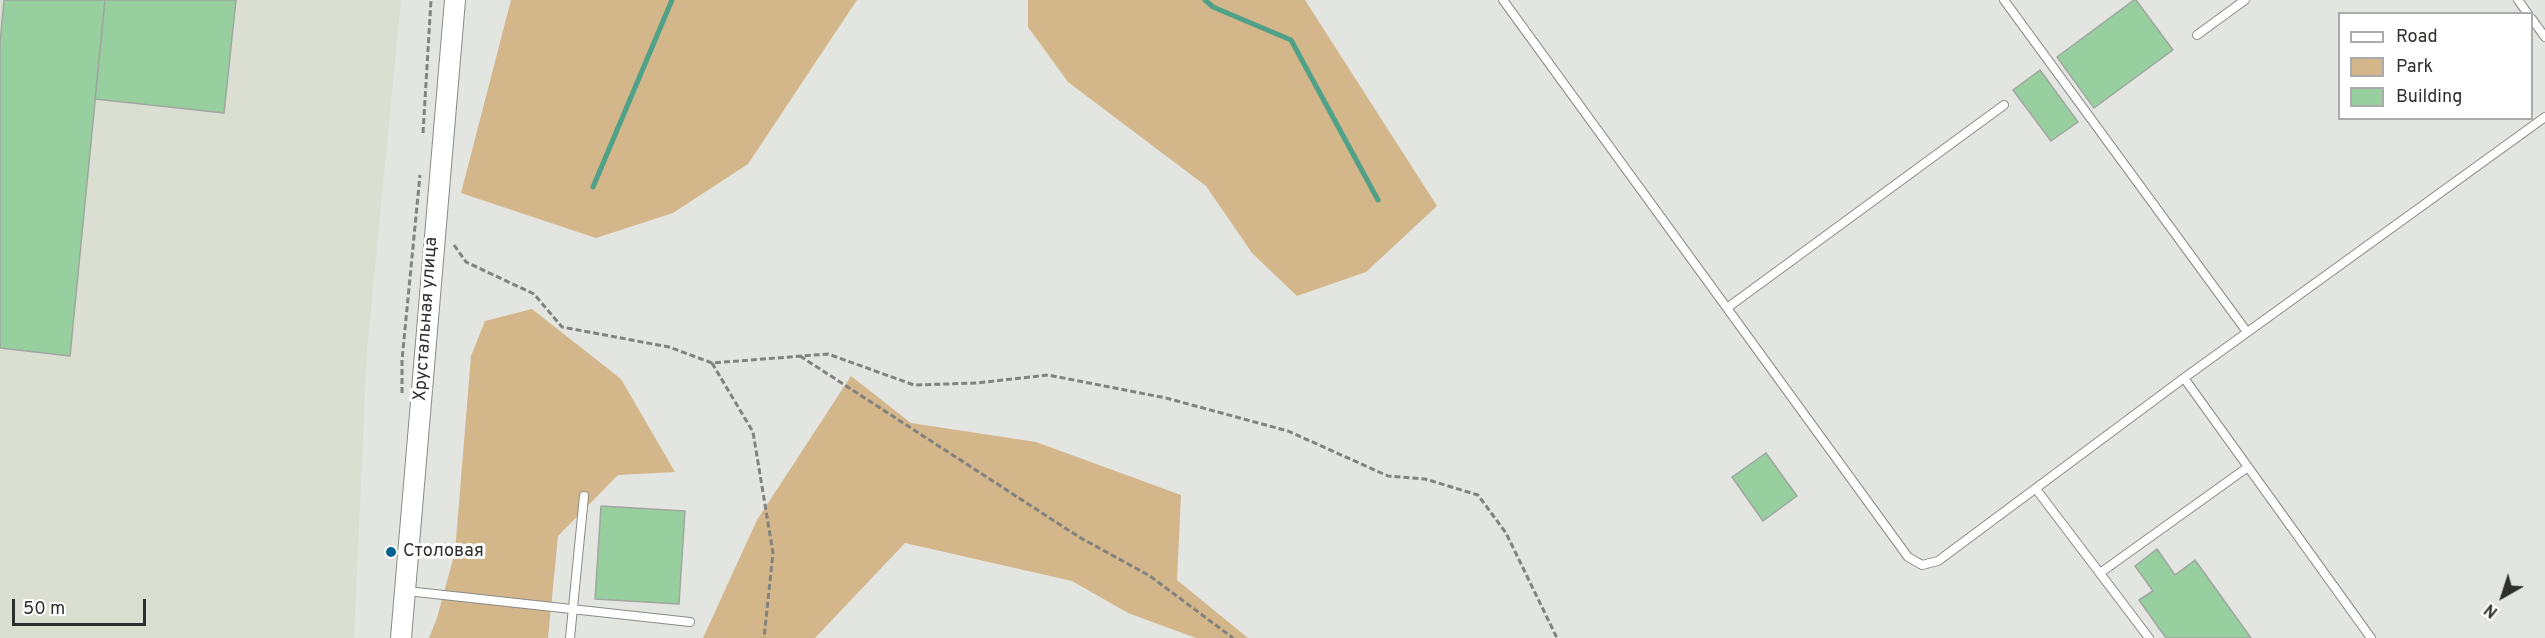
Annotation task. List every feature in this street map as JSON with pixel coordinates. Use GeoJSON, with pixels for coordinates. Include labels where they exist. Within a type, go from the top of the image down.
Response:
{"type":"FeatureCollection","features":[{"type":"Feature","properties":{"kind":"street","name":"Хрустальная улица"},"geometry":{"type":"LineString","coordinates":[[401,638],[455,0]]}},
{"type":"Feature","properties":{"kind":"lane"},"geometry":{"type":"LineString","coordinates":[[1503,0],[1908,557],[1922,565],[1938,561],[2184,378],[2545,117]]}},
{"type":"Feature","properties":{"kind":"lane"},"geometry":{"type":"LineString","coordinates":[[2004,0],[2247,332]]}},
{"type":"Feature","properties":{"kind":"lane"},"geometry":{"type":"LineString","coordinates":[[2197,35],[2245,0]]}},
{"type":"Feature","properties":{"kind":"lane"},"geometry":{"type":"LineString","coordinates":[[2533,20],[2545,38]]}},
{"type":"Feature","properties":{"kind":"lane"},"geometry":{"type":"LineString","coordinates":[[1727,308],[2004,105]]}},
{"type":"Feature","properties":{"kind":"lane"},"geometry":{"type":"LineString","coordinates":[[2184,378],[2371,638]]}},
{"type":"Feature","properties":{"kind":"lane"},"geometry":{"type":"LineString","coordinates":[[2100,573],[2248,467]]}},
{"type":"Feature","properties":{"kind":"lane"},"geometry":{"type":"LineString","coordinates":[[2036,489],[2149,638]]}},
{"type":"Feature","properties":{"kind":"lane"},"geometry":{"type":"LineString","coordinates":[[570,638],[584,496]]}},
{"type":"Feature","properties":{"kind":"lane"},"geometry":{"type":"LineString","coordinates":[[405,591],[690,622]]}},
{"type":"Feature","properties":{"kind":"path"},"geometry":{"type":"LineString","coordinates":[[454,245],[466,262],[534,294],[562,327],[669,347],[712,363],[828,354],[914,385],[977,383],[1048,375],[1166,398],[1288,431],[1388,476],[1425,479],[1478,495],[1506,533],[1557,638]]}},
{"type":"Feature","properties":{"kind":"path"},"geometry":{"type":"LineString","coordinates":[[800,356],[1079,537],[1150,576],[1233,638]]}},
{"type":"Feature","properties":{"kind":"path"},"geometry":{"type":"LineString","coordinates":[[712,363],[753,432],[773,553],[764,638]]}},
{"type":"Feature","properties":{"kind":"shaded area"},"geometry":{"type":"Polygon","coordinates":[[[0,0],[401,0],[367,350],[354,638],[0,638],[0,0]]]}},
{"type":"Feature","properties":{"kind":"green space"},"geometry":{"type":"Polygon","coordinates":[[[511,0],[857,0],[748,164],[673,213],[596,238],[461,193],[511,0]]]}},
{"type":"Feature","properties":{"kind":"green space"},"geometry":{"type":"Polygon","coordinates":[[[1028,0],[1305,0],[1437,206],[1366,272],[1297,296],[1252,253],[1206,186],[1068,82],[1028,27],[1028,0]]]}},
{"type":"Feature","properties":{"kind":"green space"},"geometry":{"type":"Polygon","coordinates":[[[532,309],[621,379],[675,472],[618,475],[558,536],[548,638],[429,638],[437,618],[455,552],[471,356],[485,321],[532,309]]]}},
{"type":"Feature","properties":{"kind":"green space"},"geometry":{"type":"Polygon","coordinates":[[[851,376],[911,423],[1036,442],[1181,495],[1177,580],[1248,638],[1196,638],[1128,613],[1072,581],[905,543],[815,638],[703,638],[757,520],[851,376]]]}},
{"type":"Feature","properties":{"kind":"building"},"geometry":{"type":"Polygon","coordinates":[[[4,0],[105,0],[70,356],[0,348],[0,43],[4,0]]]}},
{"type":"Feature","properties":{"kind":"building"},"geometry":{"type":"Polygon","coordinates":[[[105,0],[236,0],[224,113],[95,99],[105,0]]]}},
{"type":"Feature","properties":{"kind":"building"},"geometry":{"type":"Polygon","coordinates":[[[2134,0],[2173,50],[2094,108],[2057,57],[2134,0]]]}},
{"type":"Feature","properties":{"kind":"building"},"geometry":{"type":"Polygon","coordinates":[[[2040,70],[2078,122],[2051,141],[2013,90],[2040,70]]]}},
{"type":"Feature","properties":{"kind":"building"},"geometry":{"type":"Polygon","coordinates":[[[1766,453],[1797,496],[1763,521],[1732,477],[1766,453]]]}},
{"type":"Feature","properties":{"kind":"building"},"geometry":{"type":"Polygon","coordinates":[[[601,506],[685,511],[679,604],[595,599],[601,506]]]}},
{"type":"Feature","properties":{"kind":"building"},"geometry":{"type":"Polygon","coordinates":[[[2157,549],[2175,575],[2195,560],[2251,638],[2166,638],[2139,600],[2153,591],[2135,566],[2157,549]]]}},
{"type":"Feature","properties":{"kind":"waterway"},"geometry":{"type":"LineString","coordinates":[[593,187],[672,0]]}},
{"type":"Feature","properties":{"kind":"waterway"},"geometry":{"type":"LineString","coordinates":[[1205,0],[1213,7],[1291,40],[1378,200]]}},
{"type":"Feature","properties":{"kind":"place","name":"Столовая"},"geometry":{"type":"Point","coordinates":[391,552]}}]}
